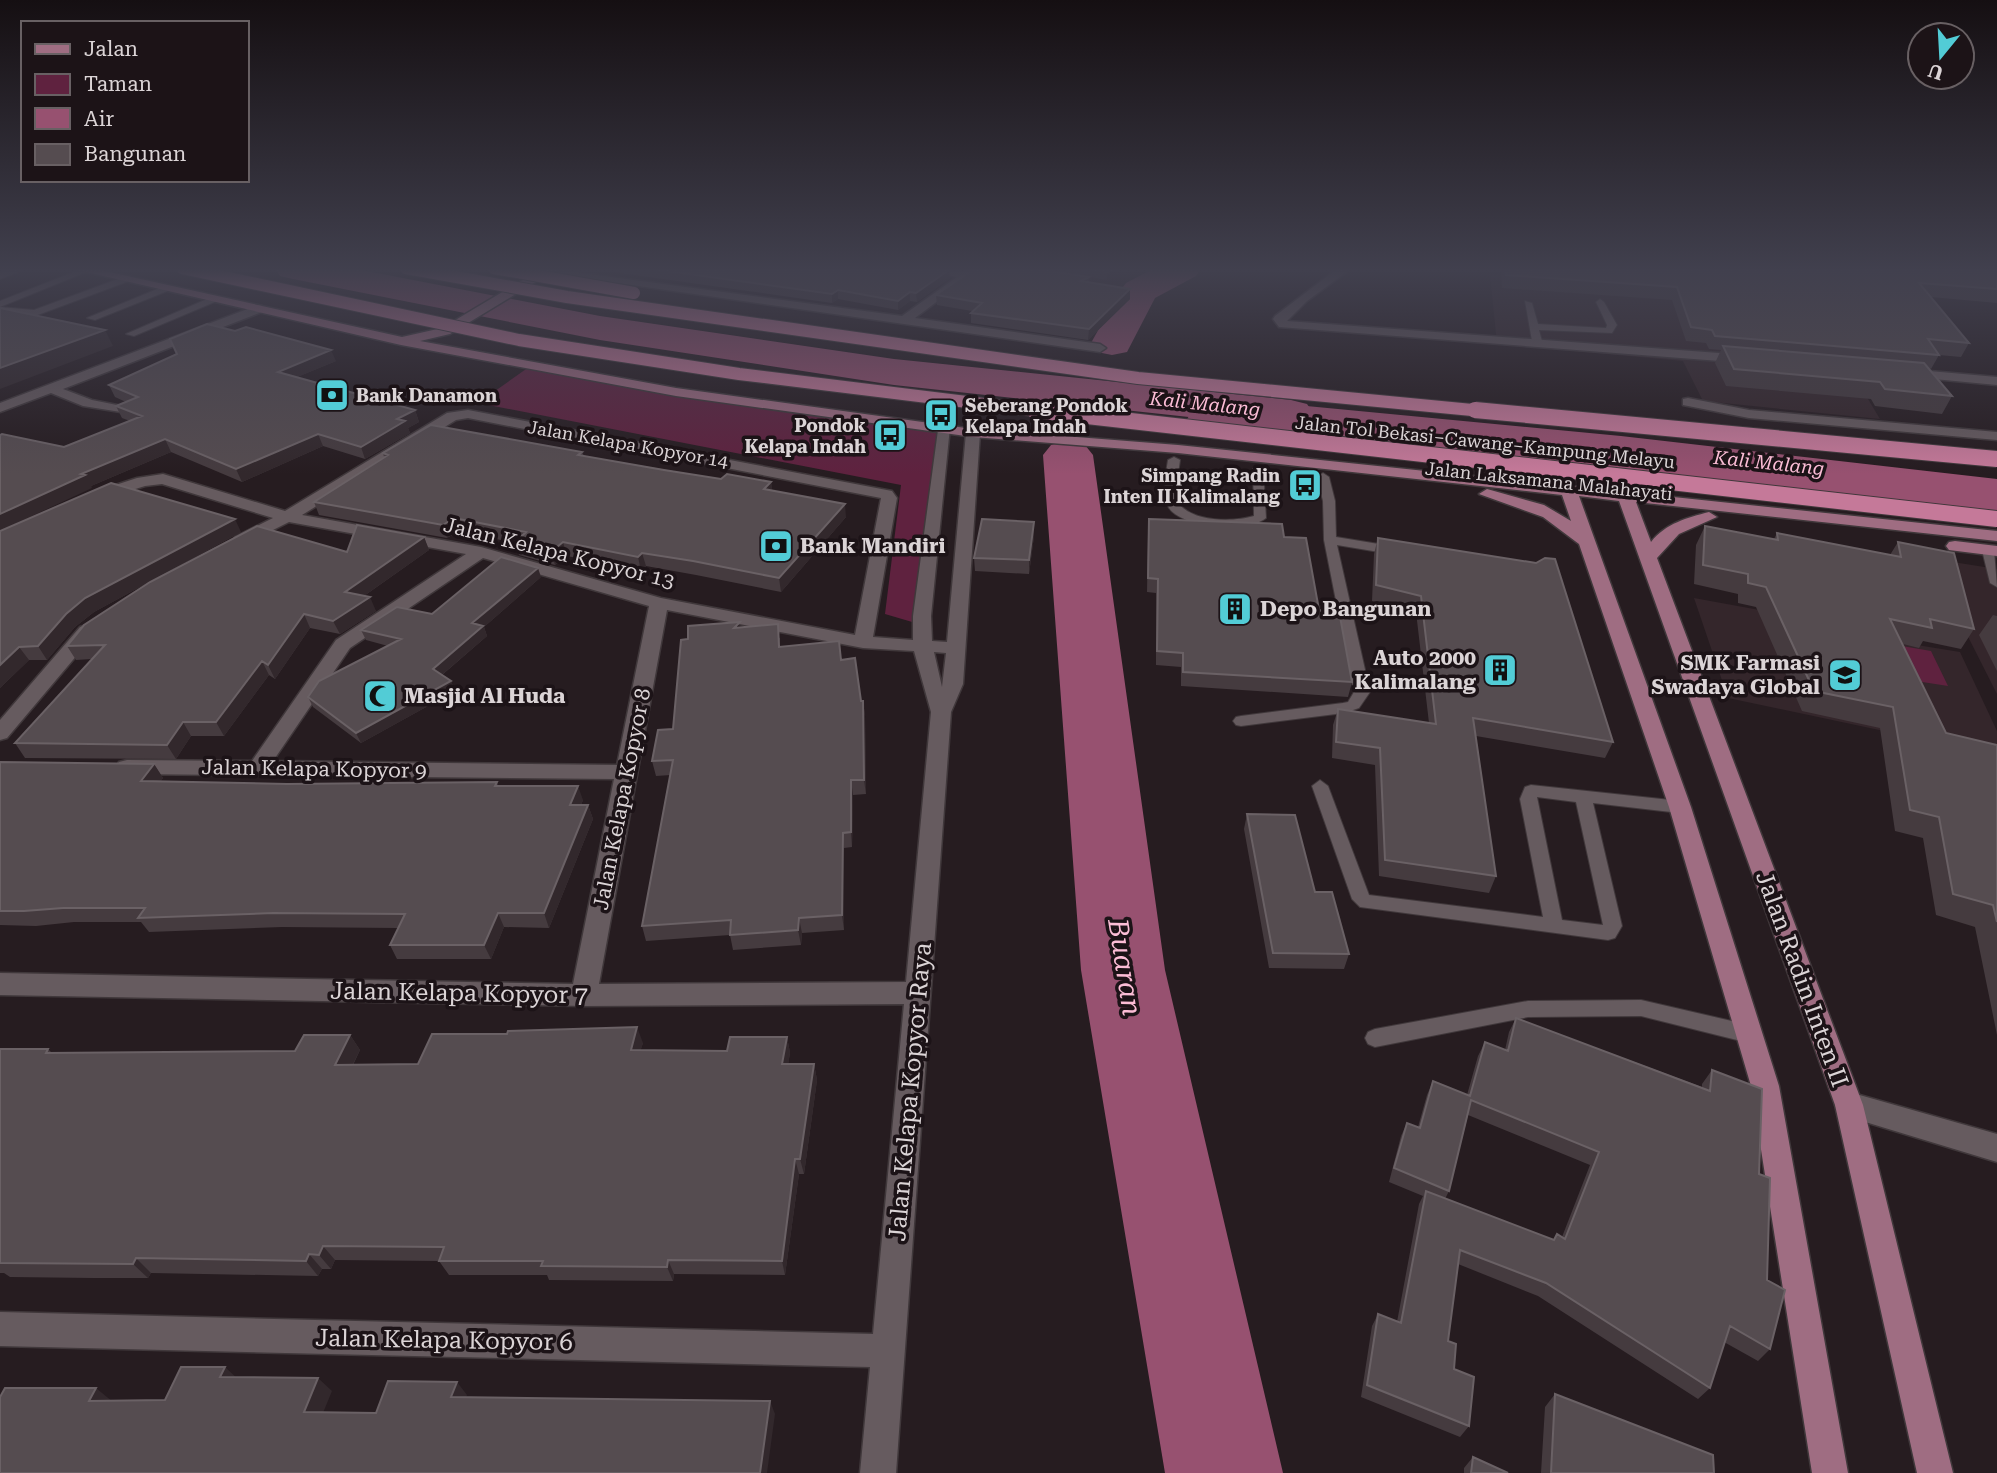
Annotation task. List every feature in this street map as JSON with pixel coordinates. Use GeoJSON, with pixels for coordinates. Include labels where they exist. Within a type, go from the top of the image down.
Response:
{"type":"FeatureCollection","features":[{"type":"Feature","properties":{"kind":"highway","name":"Jalan Tol Bekasi–Cawang–Kampung Melayu"},"geometry":{"type":"LineString","coordinates":[[504,337],[739,374],[1163,425],[1997,519]]}},
{"type":"Feature","properties":{"kind":"highway","name":"Jalan Tol Bekasi–Cawang–Kampung Melayu"},"geometry":{"type":"LineString","coordinates":[[833,337],[1138,378],[1997,459]]}},
{"type":"Feature","properties":{"kind":"highway"},"geometry":{"type":"LineString","coordinates":[[850,337],[908,348]]}},
{"type":"Feature","properties":{"kind":"main road","name":"Jalan Laksamana Malahayati"},"geometry":{"type":"LineString","coordinates":[[382,337],[663,390],[945,430],[1098,445],[1178,449],[1994,545]]}},
{"type":"Feature","properties":{"kind":"main road"},"geometry":{"type":"LineString","coordinates":[[401,341],[418,337]]}},
{"type":"Feature","properties":{"kind":"main road"},"geometry":{"type":"LineString","coordinates":[[440,349],[446,337]]}},
{"type":"Feature","properties":{"kind":"main road","name":"Jalan Laksamana Malahayati"},"geometry":{"type":"LineString","coordinates":[[1098,445],[1174,460],[1259,470],[1487,494],[1570,497]]}},
{"type":"Feature","properties":{"kind":"main road"},"geometry":{"type":"LineString","coordinates":[[1487,494],[1548,510],[1565,520],[1590,551]]}},
{"type":"Feature","properties":{"kind":"main road"},"geometry":{"type":"LineString","coordinates":[[1570,497],[1680,807],[1765,1086],[1830,1473]]}},
{"type":"Feature","properties":{"kind":"main road","name":"Jalan Laksamana Malahayati"},"geometry":{"type":"LineString","coordinates":[[1628,503],[1709,517],[1994,545]]}},
{"type":"Feature","properties":{"kind":"main road","name":"Jalan Radin Inten II"},"geometry":{"type":"LineString","coordinates":[[1628,503],[1849,1105],[1935,1473]]}},
{"type":"Feature","properties":{"kind":"main road"},"geometry":{"type":"LineString","coordinates":[[1648,558],[1661,538],[1679,525],[1709,517]]}},
{"type":"Feature","properties":{"kind":"street"},"geometry":{"type":"LineString","coordinates":[[0,408],[187,337]]}},
{"type":"Feature","properties":{"kind":"street"},"geometry":{"type":"LineString","coordinates":[[1014,337],[1100,348]]}},
{"type":"Feature","properties":{"kind":"street"},"geometry":{"type":"LineString","coordinates":[[1473,337],[1760,361]]}},
{"type":"Feature","properties":{"kind":"street"},"geometry":{"type":"LineString","coordinates":[[1886,372],[1997,381]]}},
{"type":"Feature","properties":{"kind":"street"},"geometry":{"type":"LineString","coordinates":[[52,389],[88,403],[122,410]]}},
{"type":"Feature","properties":{"kind":"street"},"geometry":{"type":"LineString","coordinates":[[0,420],[20,410],[28,398]]}},
{"type":"Feature","properties":{"kind":"street"},"geometry":{"type":"LineString","coordinates":[[1688,402],[1749,414],[1997,436]]}},
{"type":"Feature","properties":{"kind":"street","name":"Jalan Kelapa Kopyor 14"},"geometry":{"type":"LineString","coordinates":[[287,517],[452,416],[460,415],[879,490],[889,498],[863,642]]}},
{"type":"Feature","properties":{"kind":"street","name":"Jalan Kelapa Kopyor Raya"},"geometry":{"type":"LineString","coordinates":[[942,712],[930,686],[922,648],[922,602],[945,430]]}},
{"type":"Feature","properties":{"kind":"street","name":"Jalan Kelapa Kopyor Raya"},"geometry":{"type":"LineString","coordinates":[[878,1473],[942,712],[953,684],[973,433]]}},
{"type":"Feature","properties":{"kind":"street","name":"Jalan Kelapa Kopyor 13"},"geometry":{"type":"LineString","coordinates":[[82,502],[116,488],[163,479],[287,517],[481,552],[659,603],[863,642],[922,648],[955,648]]}},
{"type":"Feature","properties":{"kind":"street"},"geometry":{"type":"LineString","coordinates":[[230,547],[287,517]]}},
{"type":"Feature","properties":{"kind":"street"},"geometry":{"type":"LineString","coordinates":[[258,768],[330,659],[343,644],[481,552]]}},
{"type":"Feature","properties":{"kind":"street","name":"Jalan Kelapa Kopyor 8"},"geometry":{"type":"LineString","coordinates":[[584,995],[629,772],[659,603]]}},
{"type":"Feature","properties":{"kind":"street"},"geometry":{"type":"LineString","coordinates":[[0,733],[84,633],[102,618]]}},
{"type":"Feature","properties":{"kind":"street","name":"Jalan Kelapa Kopyor 9"},"geometry":{"type":"LineString","coordinates":[[109,767],[629,772]]}},
{"type":"Feature","properties":{"kind":"street","name":"Jalan Kelapa Kopyor 7"},"geometry":{"type":"LineString","coordinates":[[0,984],[584,995],[918,993]]}},
{"type":"Feature","properties":{"kind":"street"},"geometry":{"type":"LineString","coordinates":[[1849,1105],[1997,1148]]}},
{"type":"Feature","properties":{"kind":"street","name":"Jalan Kelapa Kopyor 6"},"geometry":{"type":"LineString","coordinates":[[0,1329],[888,1351]]}},
{"type":"Feature","properties":{"kind":"lane"},"geometry":{"type":"LineString","coordinates":[[1537,337],[1537,341]]}},
{"type":"Feature","properties":{"kind":"lane"},"geometry":{"type":"LineString","coordinates":[[1174,460],[1171,503],[1178,514],[1190,520],[1239,523],[1261,518],[1259,470]]}},
{"type":"Feature","properties":{"kind":"lane"},"geometry":{"type":"LineString","coordinates":[[1241,721],[1345,708],[1360,698],[1363,684],[1330,540],[1329,501],[1323,477]]}},
{"type":"Feature","properties":{"kind":"lane"},"geometry":{"type":"LineString","coordinates":[[1330,540],[1410,553]]}},
{"type":"Feature","properties":{"kind":"lane"},"geometry":{"type":"LineString","coordinates":[[1994,545],[1997,583]]}},
{"type":"Feature","properties":{"kind":"lane"},"geometry":{"type":"LineString","coordinates":[[1320,786],[1361,899],[1366,902],[1608,933],[1612,931],[1584,801],[1589,797]]}},
{"type":"Feature","properties":{"kind":"lane"},"geometry":{"type":"LineString","coordinates":[[1555,927],[1528,799],[1531,791],[1680,807]]}},
{"type":"Feature","properties":{"kind":"lane"},"geometry":{"type":"LineString","coordinates":[[1376,1038],[1528,1009],[1642,1008],[1749,1034]]}},
{"type":"Feature","properties":{"kind":"shaded area"},"geometry":{"type":"Polygon","coordinates":[[[1496,337],[1843,337],[1853,374],[1880,419],[1703,401],[1683,361],[1497,344],[1496,337]]]}},
{"type":"Feature","properties":{"kind":"shaded area"},"geometry":{"type":"Polygon","coordinates":[[[1940,560],[1997,569],[1997,694],[1955,611],[1940,560]]]}},
{"type":"Feature","properties":{"kind":"shaded area","name":"SMK Farmasi Swadaya Global"},"geometry":{"type":"Polygon","coordinates":[[[1694,598],[1831,623],[1917,645],[1960,652],[1997,731],[1997,755],[1728,698],[1694,598]]]}},
{"type":"Feature","properties":{"kind":"green space"},"geometry":{"type":"Polygon","coordinates":[[[529,367],[945,430],[919,624],[885,614],[901,485],[478,403],[529,367]]]}},
{"type":"Feature","properties":{"kind":"green space"},"geometry":{"type":"Polygon","coordinates":[[[1832,634],[1931,651],[1948,686],[1858,672],[1832,634]]]}},
{"type":"Feature","properties":{"kind":"water"},"geometry":{"type":"Polygon","coordinates":[[[1202,396],[1621,436],[1997,479],[1997,519],[1182,427],[1202,396]]]}},
{"type":"Feature","properties":{"kind":"building"},"geometry":{"type":"Polygon","coordinates":[[[0,337],[86,337],[0,368],[0,337]]]}},
{"type":"Feature","properties":{"kind":"building"},"geometry":{"type":"Polygon","coordinates":[[[176,337],[282,337],[331,350],[278,372],[415,410],[397,419],[405,421],[361,447],[318,434],[236,469],[165,439],[81,474],[85,475],[0,514],[0,435],[64,447],[142,416],[116,406],[138,397],[109,385],[177,354],[170,339],[176,337]]]}},
{"type":"Feature","properties":{"kind":"building"},"geometry":{"type":"Polygon","coordinates":[[[1724,337],[1964,337],[1969,343],[1928,339],[1939,355],[1724,337]]]}},
{"type":"Feature","properties":{"kind":"building"},"geometry":{"type":"Polygon","coordinates":[[[1723,346],[1924,363],[1952,396],[1885,389],[1880,382],[1734,369],[1723,346]]]}},
{"type":"Feature","properties":{"kind":"building"},"geometry":{"type":"Polygon","coordinates":[[[431,425],[582,452],[578,455],[664,470],[721,479],[727,474],[771,482],[764,489],[845,504],[779,578],[693,561],[642,553],[638,557],[563,542],[551,552],[515,542],[526,532],[454,518],[443,525],[314,502],[388,455],[383,453],[431,425]]]}},
{"type":"Feature","properties":{"kind":"building"},"geometry":{"type":"Polygon","coordinates":[[[111,483],[235,519],[85,598],[66,614],[38,646],[19,647],[0,665],[0,531],[111,483]]]}},
{"type":"Feature","properties":{"kind":"building"},"geometry":{"type":"Polygon","coordinates":[[[982,519],[1034,522],[1029,560],[974,558],[982,519]]]}},
{"type":"Feature","properties":{"kind":"building","name":"Depo Bangunan"},"geometry":{"type":"Polygon","coordinates":[[[1149,519],[1282,524],[1284,537],[1306,538],[1319,610],[1339,611],[1352,682],[1183,672],[1183,653],[1157,651],[1158,579],[1148,578],[1149,519]]]}},
{"type":"Feature","properties":{"kind":"building"},"geometry":{"type":"Polygon","coordinates":[[[357,525],[424,537],[345,592],[370,597],[333,621],[304,614],[268,665],[262,661],[216,722],[183,722],[167,745],[15,743],[105,645],[67,646],[84,625],[150,582],[257,526],[347,552],[357,525]]]}},
{"type":"Feature","properties":{"kind":"building"},"geometry":{"type":"Polygon","coordinates":[[[1705,526],[1778,540],[1777,533],[1901,557],[1898,542],[1954,553],[1974,629],[1930,619],[1932,628],[1890,619],[1946,733],[1997,745],[1997,922],[1993,905],[1953,894],[1939,817],[1910,810],[1893,707],[1814,691],[1766,587],[1748,583],[1748,574],[1703,565],[1705,526]]]}},
{"type":"Feature","properties":{"kind":"building"},"geometry":{"type":"Polygon","coordinates":[[[1378,538],[1536,563],[1545,558],[1555,559],[1613,742],[1473,718],[1496,876],[1385,860],[1380,748],[1336,742],[1338,709],[1436,724],[1421,596],[1376,585],[1378,538]]]}},
{"type":"Feature","properties":{"kind":"building"},"geometry":{"type":"Polygon","coordinates":[[[501,557],[538,568],[472,623],[483,626],[433,669],[451,681],[356,733],[308,697],[319,681],[401,639],[361,630],[397,607],[432,614],[501,557]]]}},
{"type":"Feature","properties":{"kind":"building"},"geometry":{"type":"Polygon","coordinates":[[[740,622],[734,628],[778,624],[779,647],[839,641],[841,660],[855,658],[863,701],[864,780],[851,780],[851,832],[843,833],[842,915],[799,918],[798,930],[730,935],[731,920],[642,926],[673,760],[652,761],[658,730],[673,729],[681,640],[688,639],[688,626],[740,622]]]}},
{"type":"Feature","properties":{"kind":"building"},"geometry":{"type":"Polygon","coordinates":[[[0,762],[154,764],[141,781],[287,784],[497,782],[495,786],[578,786],[570,805],[588,805],[544,913],[498,913],[484,945],[390,945],[405,914],[273,913],[138,918],[145,908],[0,911],[0,762]]]}},
{"type":"Feature","properties":{"kind":"building"},"geometry":{"type":"Polygon","coordinates":[[[1247,814],[1295,815],[1315,892],[1332,892],[1349,954],[1273,953],[1247,814]]]}},
{"type":"Feature","properties":{"kind":"building"},"geometry":{"type":"Polygon","coordinates":[[[1516,1018],[1710,1091],[1712,1070],[1762,1089],[1759,1174],[1770,1178],[1767,1280],[1785,1290],[1770,1349],[1730,1326],[1710,1388],[1546,1283],[1460,1250],[1448,1341],[1456,1344],[1454,1369],[1474,1377],[1469,1426],[1367,1385],[1378,1314],[1401,1323],[1426,1191],[1554,1240],[1557,1234],[1565,1239],[1599,1152],[1471,1100],[1449,1191],[1394,1168],[1407,1123],[1420,1128],[1433,1081],[1470,1096],[1485,1042],[1508,1051],[1516,1018]]]}},
{"type":"Feature","properties":{"kind":"building"},"geometry":{"type":"Polygon","coordinates":[[[637,1027],[631,1050],[727,1051],[730,1037],[787,1037],[782,1064],[814,1064],[800,1159],[795,1159],[782,1261],[668,1260],[667,1267],[541,1266],[543,1261],[439,1261],[444,1247],[323,1246],[319,1255],[309,1254],[306,1261],[136,1258],[133,1264],[0,1263],[0,1049],[48,1049],[46,1053],[295,1051],[304,1035],[350,1035],[335,1065],[418,1064],[432,1034],[507,1034],[508,1031],[637,1027]]]}},
{"type":"Feature","properties":{"kind":"building"},"geometry":{"type":"Polygon","coordinates":[[[181,1367],[225,1367],[220,1377],[318,1378],[304,1412],[376,1413],[388,1381],[457,1382],[451,1397],[770,1401],[760,1473],[0,1473],[0,1397],[5,1388],[96,1388],[89,1401],[165,1400],[181,1367]]]}},
{"type":"Feature","properties":{"kind":"building"},"geometry":{"type":"Polygon","coordinates":[[[1555,1394],[1713,1455],[1714,1473],[1551,1473],[1555,1394]]]}},
{"type":"Feature","properties":{"kind":"building"},"geometry":{"type":"Polygon","coordinates":[[[1473,1457],[1508,1473],[1471,1473],[1473,1457]]]}},
{"type":"Feature","properties":{"kind":"waterway","name":"Kali Malang"},"geometry":{"type":"LineString","coordinates":[[658,337],[894,372],[1291,414]]}},
{"type":"Feature","properties":{"kind":"waterway","name":"Buaran"},"geometry":{"type":"LineString","coordinates":[[1112,343],[1115,337]]}},
{"type":"Feature","properties":{"kind":"waterway","name":"Buaran"},"geometry":{"type":"LineString","coordinates":[[1068,455],[1123,970],[1224,1473]]}},
{"type":"Feature","properties":{"kind":"place","name":"Bank Danamon"},"geometry":{"type":"Point","coordinates":[332,395]}},
{"type":"Feature","properties":{"kind":"place","name":"Seberang Pondok Kelapa Indah"},"geometry":{"type":"Point","coordinates":[941,415]}},
{"type":"Feature","properties":{"kind":"place","name":"Pondok Kelapa Indah"},"geometry":{"type":"Point","coordinates":[890,435]}},
{"type":"Feature","properties":{"kind":"place","name":"Simpang Radin Inten II Kalimalang"},"geometry":{"type":"Point","coordinates":[1305,485]}},
{"type":"Feature","properties":{"kind":"place","name":"Bank Mandiri"},"geometry":{"type":"Point","coordinates":[776,546]}},
{"type":"Feature","properties":{"kind":"place","name":"Depo Bangunan"},"geometry":{"type":"Point","coordinates":[1235,609]}},
{"type":"Feature","properties":{"kind":"place","name":"Auto 2000 Kalimalang"},"geometry":{"type":"Point","coordinates":[1500,670]}},
{"type":"Feature","properties":{"kind":"place","name":"SMK Farmasi Swadaya Global"},"geometry":{"type":"Point","coordinates":[1845,675]}},
{"type":"Feature","properties":{"kind":"place","name":"Masjid Al Huda"},"geometry":{"type":"Point","coordinates":[380,696]}}]}
